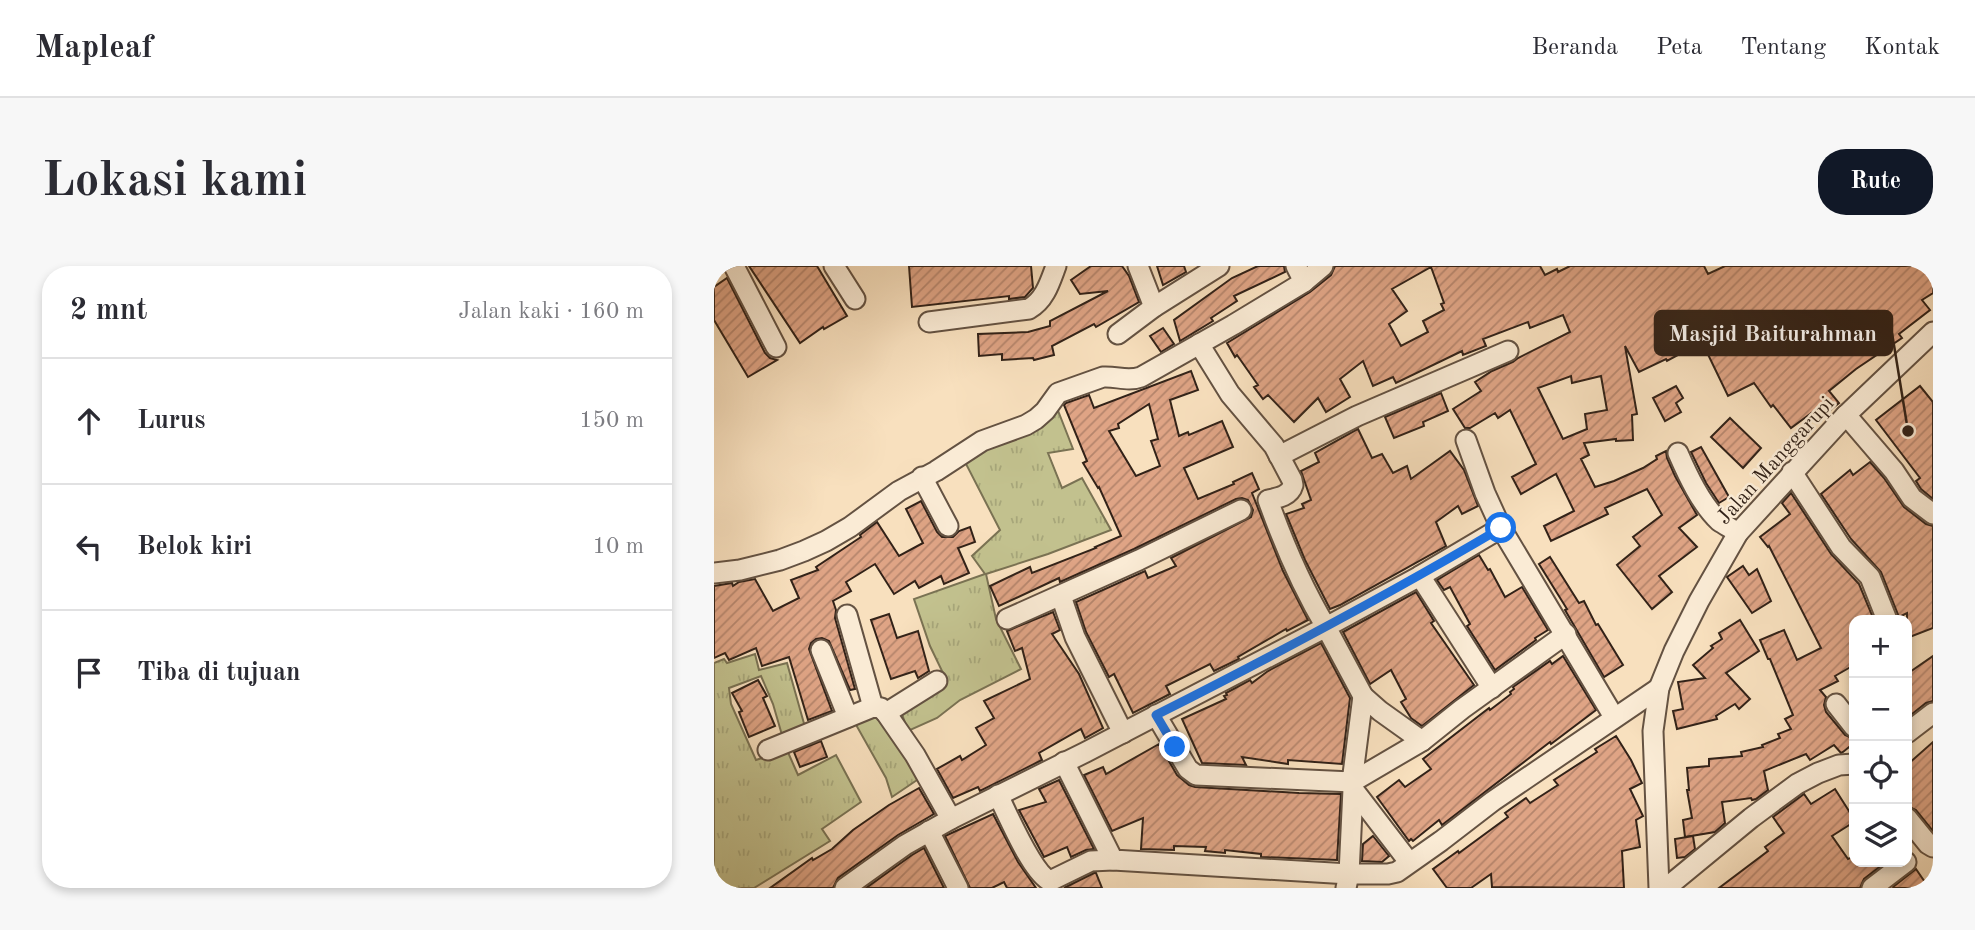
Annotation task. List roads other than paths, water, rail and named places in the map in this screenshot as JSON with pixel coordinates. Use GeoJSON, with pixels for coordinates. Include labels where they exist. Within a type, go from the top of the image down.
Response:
{"type":"FeatureCollection","features":[{"type":"Feature","properties":{"kind":"street"},"geometry":{"type":"LineString","coordinates":[[734,266],[776,347]]}},
{"type":"Feature","properties":{"kind":"street"},"geometry":{"type":"LineString","coordinates":[[834,266],[855,299]]}},
{"type":"Feature","properties":{"kind":"street"},"geometry":{"type":"LineString","coordinates":[[929,322],[1029,309],[1038,304],[1044,295],[1056,266]]}},
{"type":"Feature","properties":{"kind":"street"},"geometry":{"type":"LineString","coordinates":[[1138,266],[1154,307]]}},
{"type":"Feature","properties":{"kind":"street"},"geometry":{"type":"LineString","coordinates":[[1118,334],[1154,307],[1219,266]]}},
{"type":"Feature","properties":{"kind":"street"},"geometry":{"type":"LineString","coordinates":[[714,573],[750,568],[804,551],[850,527],[899,491],[982,441],[1036,419],[1058,393],[1103,377],[1133,380],[1199,344],[1300,274],[1322,266]]}},
{"type":"Feature","properties":{"kind":"street","name":"Jalan Manggarupi"},"geometry":{"type":"LineString","coordinates":[[1659,888],[1653,731],[1659,688],[1674,651],[1738,533],[1846,415],[1933,332]]}},
{"type":"Feature","properties":{"kind":"street"},"geometry":{"type":"LineString","coordinates":[[1199,344],[1230,394],[1277,452],[1292,480],[1292,489],[1281,497],[1268,500],[1288,555],[1309,599],[1363,696],[1422,741]]}},
{"type":"Feature","properties":{"kind":"street"},"geometry":{"type":"LineString","coordinates":[[1277,452],[1508,351]]}},
{"type":"Feature","properties":{"kind":"street"},"geometry":{"type":"LineString","coordinates":[[1846,415],[1894,471],[1912,498],[1933,514]]}},
{"type":"Feature","properties":{"kind":"street"},"geometry":{"type":"LineString","coordinates":[[1466,439],[1481,483],[1501,528],[1614,717]]}},
{"type":"Feature","properties":{"kind":"street"},"geometry":{"type":"LineString","coordinates":[[1678,453],[1709,509],[1721,522],[1738,533]]}},
{"type":"Feature","properties":{"kind":"street"},"geometry":{"type":"LineString","coordinates":[[1792,472],[1841,547],[1870,577],[1885,615]]}},
{"type":"Feature","properties":{"kind":"street"},"geometry":{"type":"LineString","coordinates":[[922,477],[948,526]]}},
{"type":"Feature","properties":{"kind":"street"},"geometry":{"type":"LineString","coordinates":[[1007,619],[1139,560],[1241,510]]}},
{"type":"Feature","properties":{"kind":"street"},"geometry":{"type":"LineString","coordinates":[[845,888],[871,880],[905,845],[929,831],[1326,628],[1501,528]]}},
{"type":"Feature","properties":{"kind":"street"},"geometry":{"type":"LineString","coordinates":[[1420,576],[1492,688]]}},
{"type":"Feature","properties":{"kind":"street"},"geometry":{"type":"LineString","coordinates":[[1061,596],[1075,638],[1123,733]]}},
{"type":"Feature","properties":{"kind":"street"},"geometry":{"type":"LineString","coordinates":[[847,615],[880,710],[915,755],[951,819]]}},
{"type":"Feature","properties":{"kind":"street"},"geometry":{"type":"LineString","coordinates":[[1156,715],[1188,769],[1196,775],[1353,786],[1422,741],[1566,634]]}},
{"type":"Feature","properties":{"kind":"street"},"geometry":{"type":"LineString","coordinates":[[821,650],[848,718]]}},
{"type":"Feature","properties":{"kind":"street"},"geometry":{"type":"LineString","coordinates":[[768,750],[848,718],[880,710],[937,681]]}},
{"type":"Feature","properties":{"kind":"street"},"geometry":{"type":"LineString","coordinates":[[998,796],[1033,862],[1045,879],[1050,881],[1091,860],[1113,860],[1348,881],[1397,872],[1493,801],[1659,688]]}},
{"type":"Feature","properties":{"kind":"street"},"geometry":{"type":"LineString","coordinates":[[1348,881],[1353,786],[1363,696]]}},
{"type":"Feature","properties":{"kind":"street"},"geometry":{"type":"LineString","coordinates":[[1836,704],[1849,721]]}},
{"type":"Feature","properties":{"kind":"street"},"geometry":{"type":"LineString","coordinates":[[1912,729],[1933,713]]}},
{"type":"Feature","properties":{"kind":"street"},"geometry":{"type":"LineString","coordinates":[[1064,762],[1113,860]]}},
{"type":"Feature","properties":{"kind":"street"},"geometry":{"type":"LineString","coordinates":[[1666,888],[1797,784],[1839,765],[1849,764]]}},
{"type":"Feature","properties":{"kind":"street"},"geometry":{"type":"LineString","coordinates":[[1353,786],[1409,862]]}},
{"type":"Feature","properties":{"kind":"street"},"geometry":{"type":"LineString","coordinates":[[1912,824],[1931,846],[1912,857]]}},
{"type":"Feature","properties":{"kind":"street"},"geometry":{"type":"LineString","coordinates":[[929,831],[958,888]]}},
{"type":"Feature","properties":{"kind":"street"},"geometry":{"type":"LineString","coordinates":[[1872,888],[1898,867]]}},
{"type":"Feature","properties":{"kind":"place","name":"Masjid Baiturahman"},"geometry":{"type":"Point","coordinates":[1908,431]}}]}
